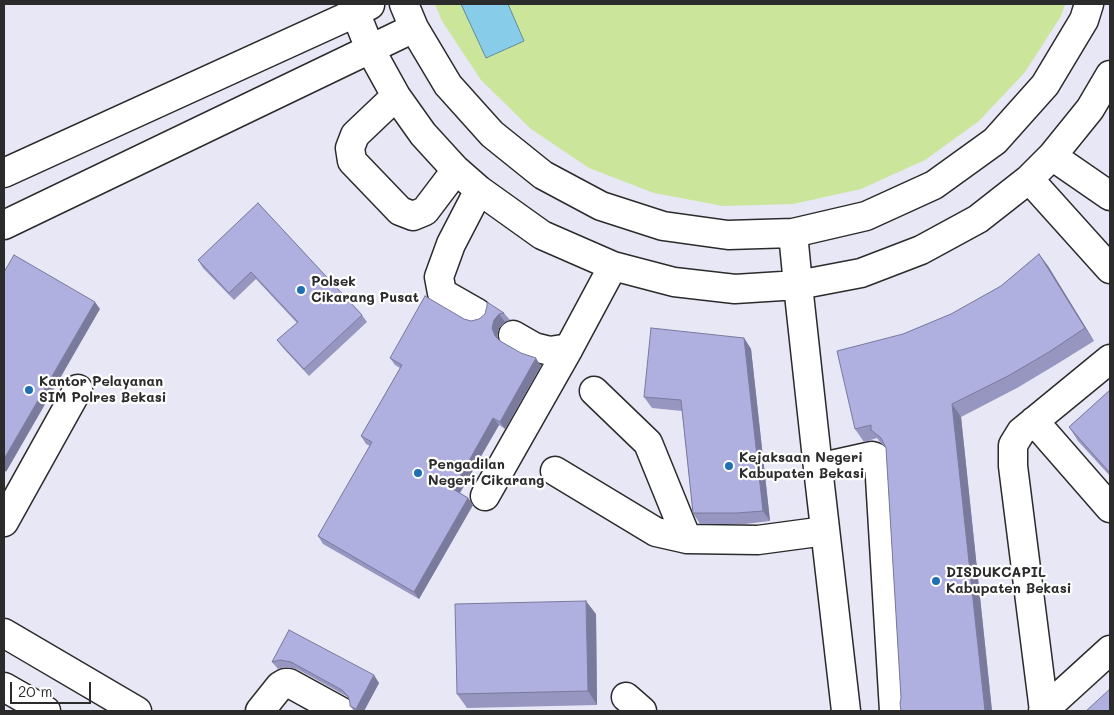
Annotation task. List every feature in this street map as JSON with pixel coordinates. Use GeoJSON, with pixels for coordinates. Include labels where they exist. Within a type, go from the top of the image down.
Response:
{"type":"FeatureCollection","features":[{"type":"Feature","properties":{"kind":"lane"},"geometry":{"type":"LineString","coordinates":[[404,4],[414,28],[448,85],[492,134],[543,175],[601,206],[663,226],[728,235],[793,233],[866,216],[934,185],[995,141],[1045,85],[1084,20],[1089,4]]}},
{"type":"Feature","properties":{"kind":"lane"},"geometry":{"type":"LineString","coordinates":[[4,173],[359,7],[370,49],[396,96],[423,134],[455,169],[478,190],[542,234],[613,266],[674,282],[726,288],[798,285],[861,272],[922,250],[978,219],[1028,179],[1052,156],[1090,110],[1110,75]]}},
{"type":"Feature","properties":{"kind":"lane"},"geometry":{"type":"LineString","coordinates":[[4,225],[414,28]]}},
{"type":"Feature","properties":{"kind":"lane"},"geometry":{"type":"LineString","coordinates":[[396,96],[355,135],[350,148],[352,161],[400,211],[413,216],[424,210],[455,169]]}},
{"type":"Feature","properties":{"kind":"lane"},"geometry":{"type":"LineString","coordinates":[[1052,156],[1110,195]]}},
{"type":"Feature","properties":{"kind":"lane"},"geometry":{"type":"LineString","coordinates":[[1028,179],[1110,269]]}},
{"type":"Feature","properties":{"kind":"lane"},"geometry":{"type":"LineString","coordinates":[[477,313],[442,293],[439,277],[451,244],[478,190]]}},
{"type":"Feature","properties":{"kind":"lane"},"geometry":{"type":"LineString","coordinates":[[793,233],[846,711]]}},
{"type":"Feature","properties":{"kind":"lane"},"geometry":{"type":"LineString","coordinates":[[486,496],[613,266]]}},
{"type":"Feature","properties":{"kind":"lane"},"geometry":{"type":"LineString","coordinates":[[514,335],[534,347],[550,351],[569,348]]}},
{"type":"Feature","properties":{"kind":"lane"},"geometry":{"type":"LineString","coordinates":[[1043,711],[1012,466],[1013,445],[1021,432],[1034,420],[1110,359]]}},
{"type":"Feature","properties":{"kind":"lane"},"geometry":{"type":"LineString","coordinates":[[4,522],[78,389]]}},
{"type":"Feature","properties":{"kind":"lane"},"geometry":{"type":"LineString","coordinates":[[594,391],[648,443],[687,539]]}},
{"type":"Feature","properties":{"kind":"lane"},"geometry":{"type":"LineString","coordinates":[[1034,420],[1110,508]]}},
{"type":"Feature","properties":{"kind":"lane"},"geometry":{"type":"LineString","coordinates":[[818,468],[872,456],[879,462],[894,711]]}},
{"type":"Feature","properties":{"kind":"lane"},"geometry":{"type":"LineString","coordinates":[[555,471],[656,532],[687,539],[758,540],[825,531]]}},
{"type":"Feature","properties":{"kind":"lane"},"geometry":{"type":"LineString","coordinates":[[4,633],[136,711]]}},
{"type":"Feature","properties":{"kind":"lane"},"geometry":{"type":"LineString","coordinates":[[1043,711],[1110,650]]}},
{"type":"Feature","properties":{"kind":"lane"},"geometry":{"type":"LineString","coordinates":[[260,711],[280,686],[285,683],[289,683],[340,711]]}},
{"type":"Feature","properties":{"kind":"lane"},"geometry":{"type":"LineString","coordinates":[[4,687],[46,711]]}},
{"type":"Feature","properties":{"kind":"shaded area"},"geometry":{"type":"Polygon","coordinates":[[[4,4],[1110,4],[1110,711],[4,711],[4,4]]]}},
{"type":"Feature","properties":{"kind":"green space"},"geometry":{"type":"Polygon","coordinates":[[[435,4],[1065,4],[1061,16],[1025,72],[979,121],[925,160],[861,189],[793,204],[723,206],[654,193],[589,168],[531,129],[481,80],[442,21],[435,4]]]}},
{"type":"Feature","properties":{"kind":"water"},"geometry":{"type":"Polygon","coordinates":[[[461,4],[508,4],[524,41],[486,58],[461,4]]]}},
{"type":"Feature","properties":{"kind":"building","name":"Polsek Cikarang Pusat"},"geometry":{"type":"Polygon","coordinates":[[[258,203],[362,315],[304,369],[277,340],[298,322],[251,272],[229,293],[198,260],[258,203]]]}},
{"type":"Feature","properties":{"kind":"building"},"geometry":{"type":"Polygon","coordinates":[[[1039,254],[1085,328],[1008,376],[952,404],[985,711],[901,711],[886,448],[881,438],[871,430],[871,425],[855,429],[837,351],[903,334],[951,314],[1001,286],[1039,254]]]}},
{"type":"Feature","properties":{"kind":"building","name":"Kantor Pelayanan SIM Polres Bekasi"},"geometry":{"type":"Polygon","coordinates":[[[14,255],[95,302],[4,459],[4,272],[14,255]]]}},
{"type":"Feature","properties":{"kind":"building","name":"Pengadilan Negeri Cikarang"},"geometry":{"type":"Polygon","coordinates":[[[425,296],[464,319],[471,321],[479,319],[485,314],[487,302],[504,313],[499,314],[494,320],[492,328],[495,336],[521,353],[536,358],[500,422],[493,418],[453,489],[468,498],[414,592],[318,536],[372,442],[361,436],[402,365],[390,358],[425,296]]]}},
{"type":"Feature","properties":{"kind":"building","name":"Kejaksaan Negeri Kabupaten Bekasi"},"geometry":{"type":"Polygon","coordinates":[[[651,328],[744,338],[763,511],[693,513],[681,400],[644,397],[651,328]]]}},
{"type":"Feature","properties":{"kind":"building"},"geometry":{"type":"Polygon","coordinates":[[[1110,390],[1110,473],[1069,427],[1110,390]]]}},
{"type":"Feature","properties":{"kind":"building"},"geometry":{"type":"Polygon","coordinates":[[[586,601],[588,691],[457,694],[455,604],[586,601]]]}},
{"type":"Feature","properties":{"kind":"building"},"geometry":{"type":"Polygon","coordinates":[[[289,630],[374,675],[356,709],[350,706],[348,696],[342,690],[291,662],[280,660],[272,662],[289,630]]]}},
{"type":"Feature","properties":{"kind":"building"},"geometry":{"type":"Polygon","coordinates":[[[1110,689],[1110,711],[1086,711],[1110,689]]]}},
{"type":"Feature","properties":{"kind":"place","name":"Polsek Cikarang Pusat"},"geometry":{"type":"Point","coordinates":[301,290]}},
{"type":"Feature","properties":{"kind":"place","name":"Kantor Pelayanan SIM Polres Bekasi"},"geometry":{"type":"Point","coordinates":[29,390]}},
{"type":"Feature","properties":{"kind":"place","name":"Kejaksaan Negeri Kabupaten Bekasi"},"geometry":{"type":"Point","coordinates":[729,466]}},
{"type":"Feature","properties":{"kind":"place","name":"Pengadilan Negeri Cikarang"},"geometry":{"type":"Point","coordinates":[418,473]}},
{"type":"Feature","properties":{"kind":"place","name":"DISDUKCAPIL Kabupaten Bekasi"},"geometry":{"type":"Point","coordinates":[936,581]}}]}
